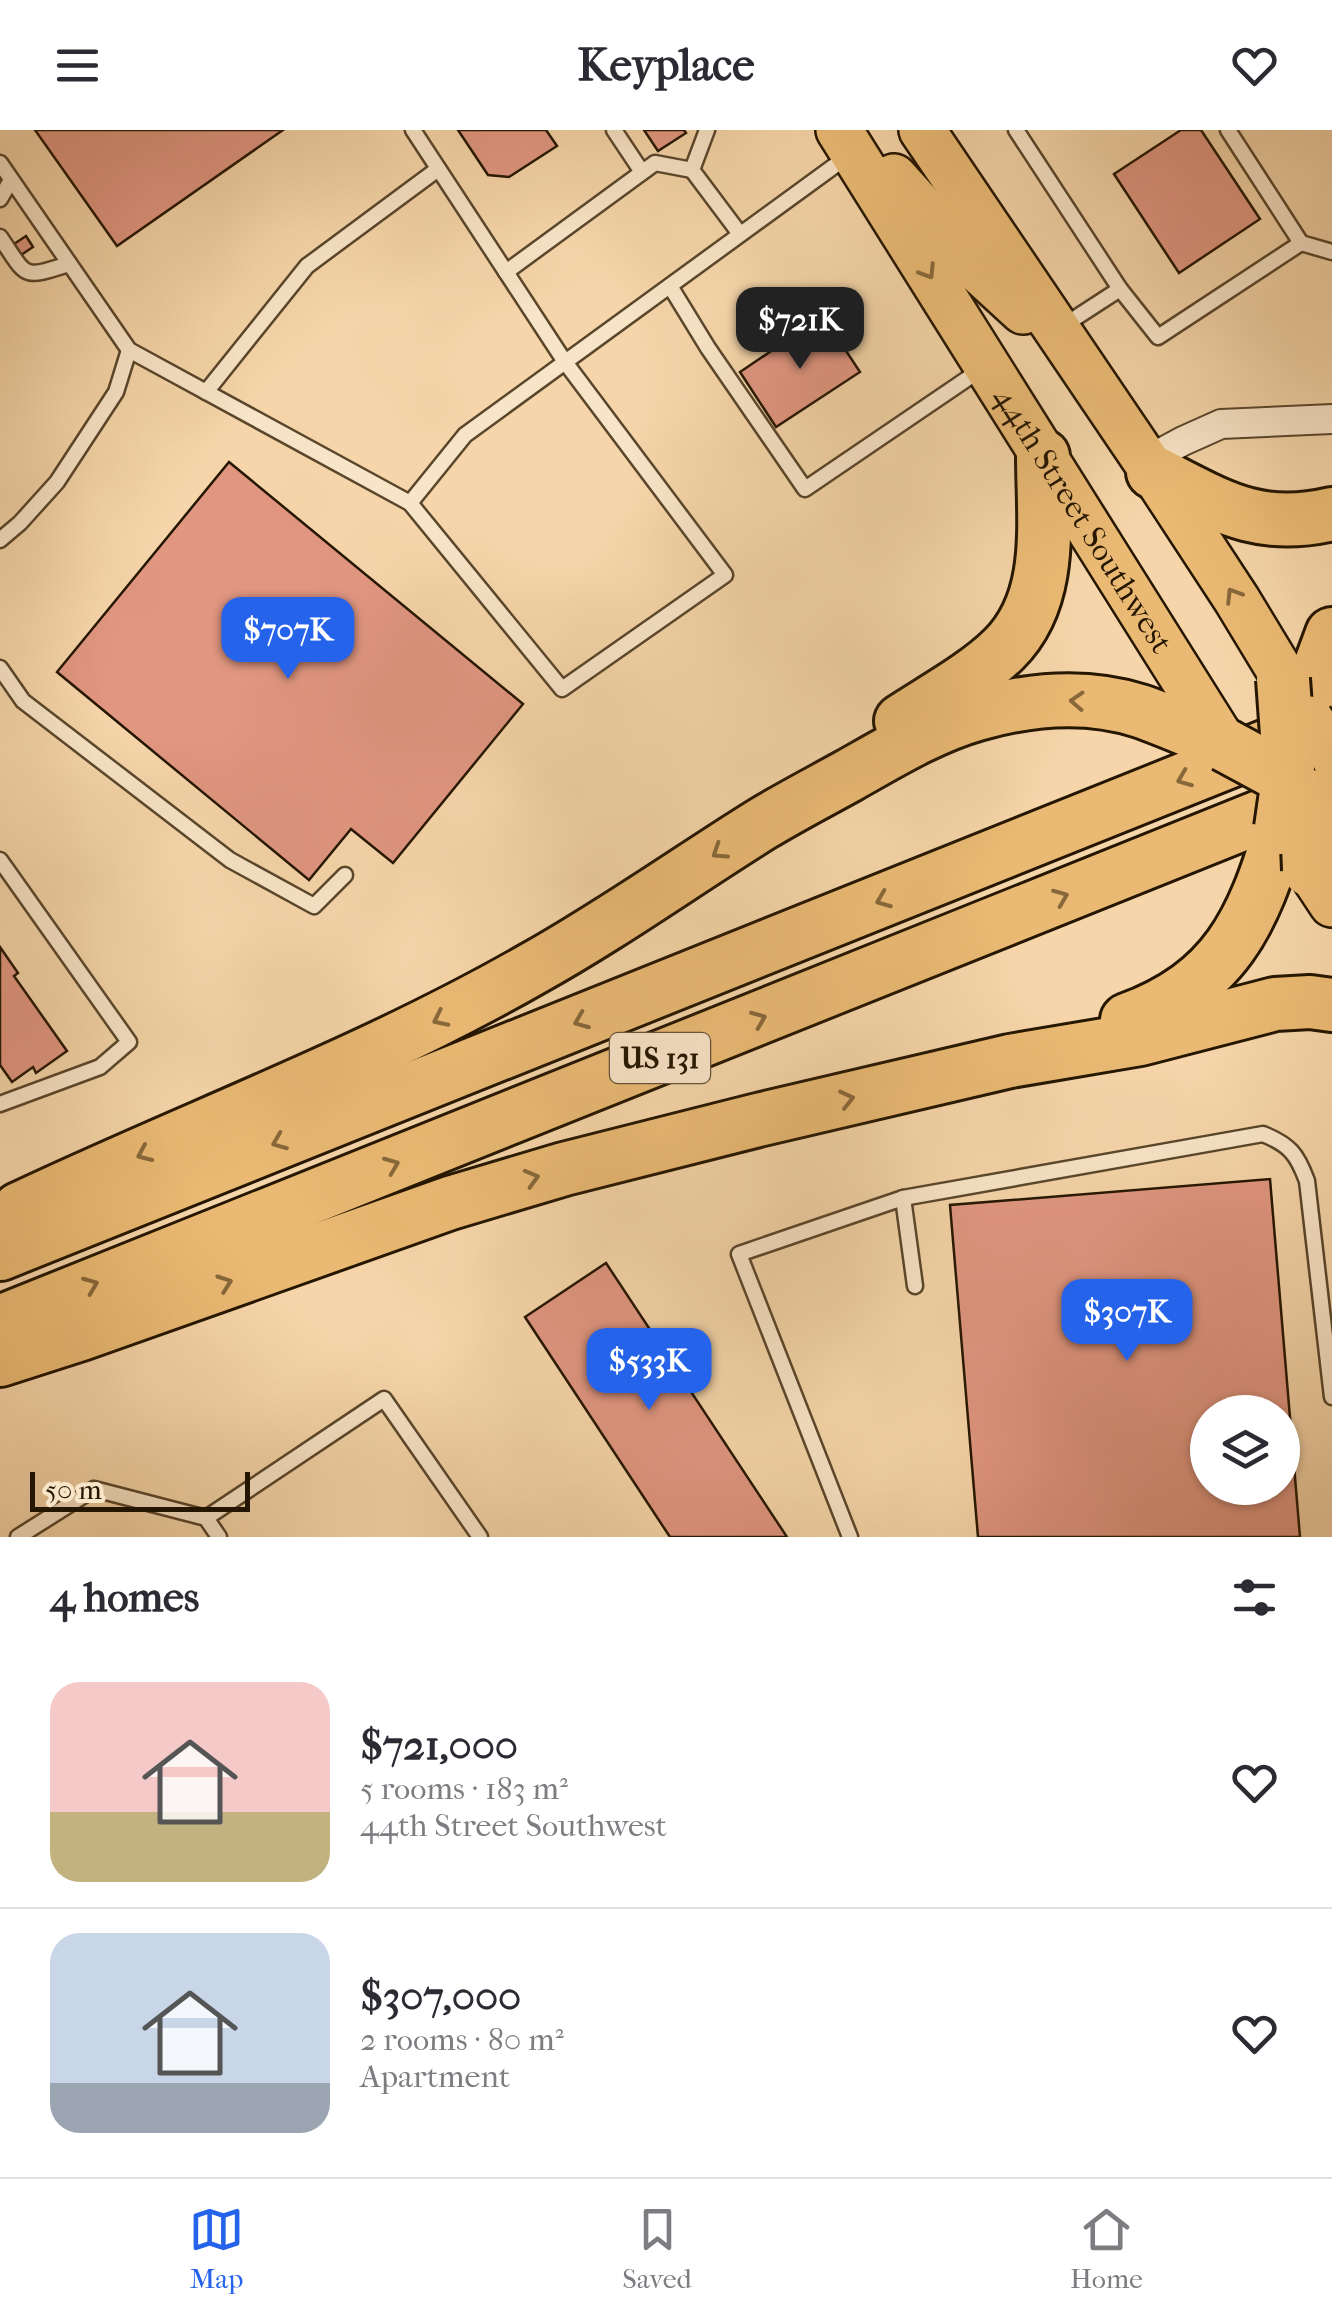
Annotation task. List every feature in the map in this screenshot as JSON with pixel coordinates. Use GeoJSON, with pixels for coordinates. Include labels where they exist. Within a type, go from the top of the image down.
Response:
{"type":"FeatureCollection","features":[{"type":"Feature","properties":{"kind":"highway"},"geometry":{"type":"LineString","coordinates":[[0,1219],[454,1012],[534,969],[765,822],[899,722],[985,664],[1016,633],[1034,602],[1041,578],[1043,456]]}},
{"type":"Feature","properties":{"kind":"highway"},"geometry":{"type":"LineString","coordinates":[[1150,466],[1243,516],[1303,520],[1332,514]]}},
{"type":"Feature","properties":{"kind":"highway"},"geometry":{"type":"LineString","coordinates":[[765,822],[954,722],[975,714],[1065,699],[1103,702],[1199,727],[1314,767],[1238,937],[1203,978],[1142,1015],[1010,1062]]}},
{"type":"Feature","properties":{"kind":"highway","name":"US 131"},"geometry":{"type":"LineString","coordinates":[[0,1254],[1314,767]]}},
{"type":"Feature","properties":{"kind":"highway","name":"US 131"},"geometry":{"type":"LineString","coordinates":[[0,1322],[1314,767]]}},
{"type":"Feature","properties":{"kind":"highway"},"geometry":{"type":"LineString","coordinates":[[0,1360],[518,1182],[758,1120],[1010,1062],[1140,1040],[1275,1004],[1332,1005]]}},
{"type":"Feature","properties":{"kind":"main road"},"geometry":{"type":"LineString","coordinates":[[922,130],[1236,600],[1314,767]]}},
{"type":"Feature","properties":{"kind":"main road"},"geometry":{"type":"LineString","coordinates":[[846,141],[877,161],[1040,327],[1058,330]]}},
{"type":"Feature","properties":{"kind":"main road","name":"44th Street Southwest"},"geometry":{"type":"LineString","coordinates":[[846,141],[1043,456],[1199,727]]}},
{"type":"Feature","properties":{"kind":"street"},"geometry":{"type":"LineString","coordinates":[[1150,466],[1183,441],[1221,424],[1332,418]]}},
{"type":"Feature","properties":{"kind":"lane"},"geometry":{"type":"LineString","coordinates":[[0,163],[129,350],[410,503],[562,689],[725,575],[566,362],[412,130]]}},
{"type":"Feature","properties":{"kind":"lane"},"geometry":{"type":"LineString","coordinates":[[614,130],[642,172]]}},
{"type":"Feature","properties":{"kind":"lane"},"geometry":{"type":"LineString","coordinates":[[692,170],[707,130]]}},
{"type":"Feature","properties":{"kind":"lane"},"geometry":{"type":"LineString","coordinates":[[1016,130],[1120,289],[1158,337],[1301,243]]}},
{"type":"Feature","properties":{"kind":"lane"},"geometry":{"type":"LineString","coordinates":[[1228,130],[1301,243],[1332,252]]}},
{"type":"Feature","properties":{"kind":"lane"},"geometry":{"type":"LineString","coordinates":[[410,503],[465,435],[740,234],[846,141]]}},
{"type":"Feature","properties":{"kind":"lane"},"geometry":{"type":"LineString","coordinates":[[506,272],[655,164],[692,170],[740,234]]}},
{"type":"Feature","properties":{"kind":"lane"},"geometry":{"type":"LineString","coordinates":[[206,392],[308,266],[438,168]]}},
{"type":"Feature","properties":{"kind":"lane"},"geometry":{"type":"LineString","coordinates":[[0,199],[11,180]]}},
{"type":"Feature","properties":{"kind":"lane"},"geometry":{"type":"LineString","coordinates":[[0,237],[29,274],[69,264]]}},
{"type":"Feature","properties":{"kind":"lane"},"geometry":{"type":"LineString","coordinates":[[670,286],[805,489],[987,366]]}},
{"type":"Feature","properties":{"kind":"lane"},"geometry":{"type":"LineString","coordinates":[[1058,330],[1120,289]]}},
{"type":"Feature","properties":{"kind":"lane"},"geometry":{"type":"LineString","coordinates":[[0,540],[20,524],[57,482],[116,392],[129,350]]}},
{"type":"Feature","properties":{"kind":"lane"},"geometry":{"type":"LineString","coordinates":[[0,668],[22,701],[230,860],[314,906],[345,874]]}},
{"type":"Feature","properties":{"kind":"lane"},"geometry":{"type":"LineString","coordinates":[[0,860],[129,1042],[100,1066],[0,1104]]}},
{"type":"Feature","properties":{"kind":"lane"},"geometry":{"type":"LineString","coordinates":[[850,1537],[739,1254],[903,1198],[1262,1134],[1282,1142],[1299,1159],[1307,1181],[1332,1396]]}},
{"type":"Feature","properties":{"kind":"lane"},"geometry":{"type":"LineString","coordinates":[[903,1198],[915,1286]]}},
{"type":"Feature","properties":{"kind":"lane"},"geometry":{"type":"LineString","coordinates":[[206,1518],[384,1399],[480,1537]]}},
{"type":"Feature","properties":{"kind":"lane"},"geometry":{"type":"LineString","coordinates":[[18,1537],[94,1489],[206,1518],[219,1537]]}},
{"type":"Feature","properties":{"kind":"building"},"geometry":{"type":"Polygon","coordinates":[[[35,130],[283,130],[117,246],[35,130]]]}},
{"type":"Feature","properties":{"kind":"building"},"geometry":{"type":"Polygon","coordinates":[[[458,130],[546,130],[557,146],[509,177],[488,175],[458,130]]]}},
{"type":"Feature","properties":{"kind":"building"},"geometry":{"type":"Polygon","coordinates":[[[644,130],[684,130],[686,133],[658,151],[644,130]]]}},
{"type":"Feature","properties":{"kind":"building"},"geometry":{"type":"Polygon","coordinates":[[[1181,130],[1201,130],[1260,219],[1179,273],[1114,174],[1181,130]]]}},
{"type":"Feature","properties":{"kind":"building"},"geometry":{"type":"Polygon","coordinates":[[[26,236],[33,247],[18,257],[11,246],[26,236]]]}},
{"type":"Feature","properties":{"kind":"building"},"geometry":{"type":"Polygon","coordinates":[[[823,316],[860,372],[776,427],[740,372],[823,316]]]}},
{"type":"Feature","properties":{"kind":"building"},"geometry":{"type":"Polygon","coordinates":[[[229,462],[523,704],[393,863],[351,829],[309,880],[57,672],[229,462]]]}},
{"type":"Feature","properties":{"kind":"building"},"geometry":{"type":"Polygon","coordinates":[[[0,947],[18,973],[14,976],[67,1051],[36,1073],[33,1067],[12,1082],[0,1065],[0,947]]]}},
{"type":"Feature","properties":{"kind":"building"},"geometry":{"type":"Polygon","coordinates":[[[1270,1179],[1288,1395],[1190,1395],[1190,1505],[1297,1505],[1300,1537],[978,1537],[950,1205],[1270,1179]]]}},
{"type":"Feature","properties":{"kind":"building"},"geometry":{"type":"Polygon","coordinates":[[[606,1263],[787,1537],[670,1537],[525,1317],[606,1263]]]}}]}
